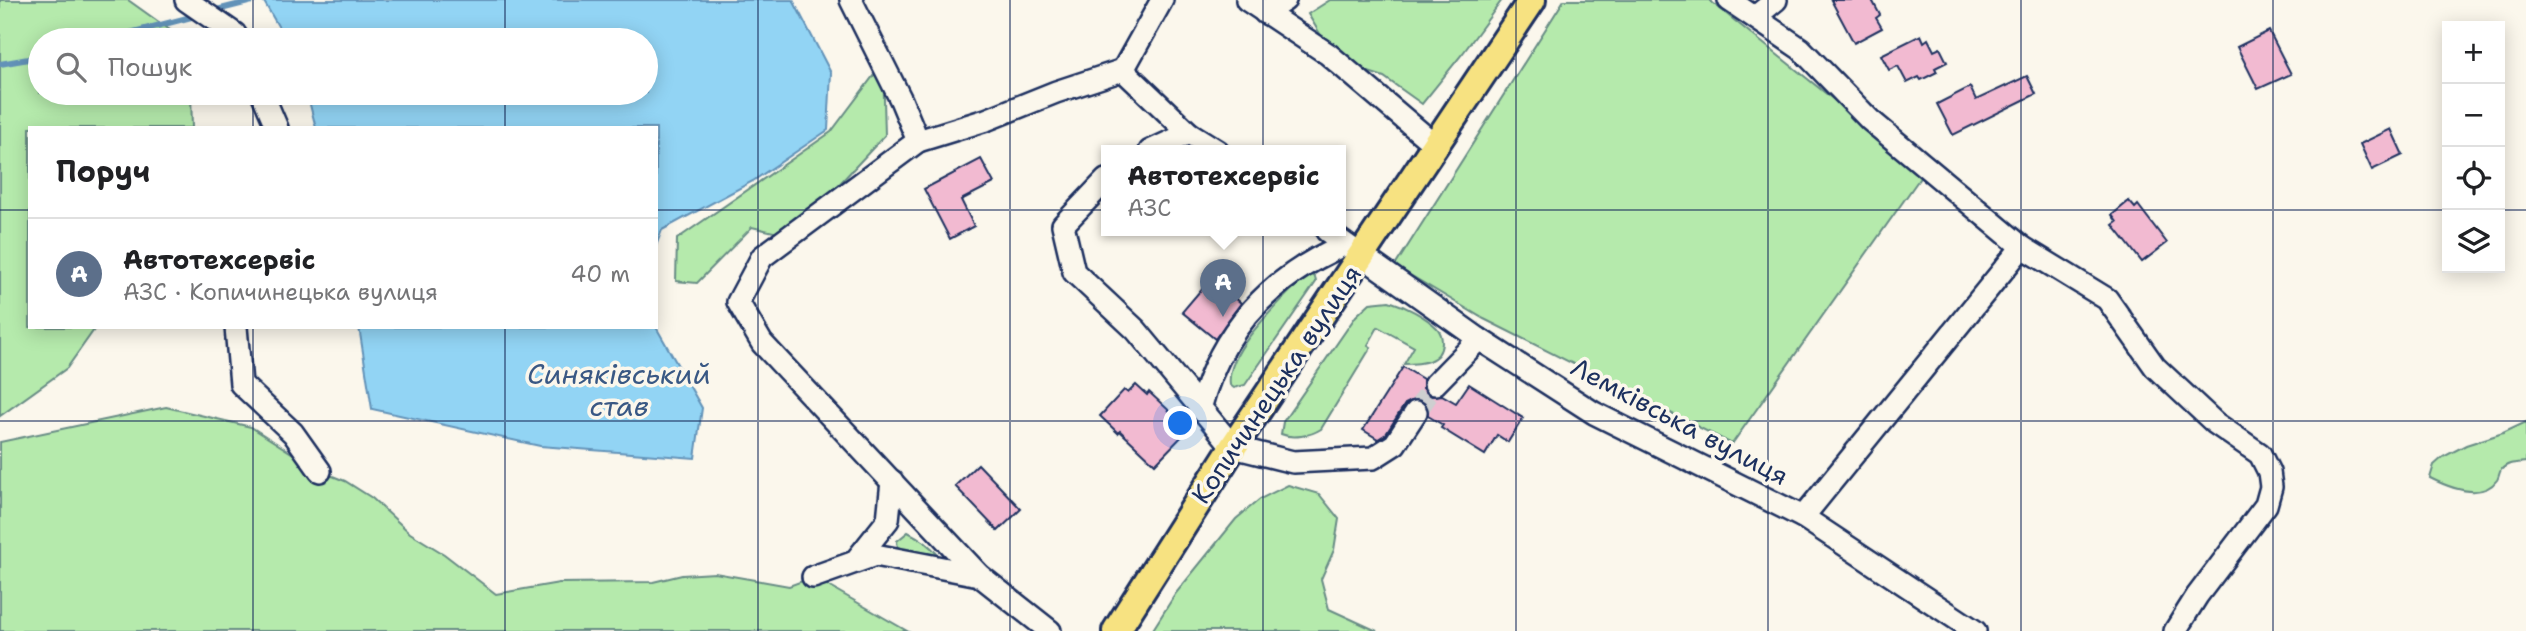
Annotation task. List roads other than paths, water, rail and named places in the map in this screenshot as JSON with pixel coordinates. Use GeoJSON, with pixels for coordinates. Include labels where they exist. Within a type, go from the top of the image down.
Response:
{"type":"FeatureCollection","features":[{"type":"Feature","properties":{"kind":"main road","name":"Копичинецька вулиця"},"geometry":{"type":"LineString","coordinates":[[1116,631],[1353,251],[1434,145],[1488,69],[1532,0]]}},
{"type":"Feature","properties":{"kind":"street"},"geometry":{"type":"LineString","coordinates":[[186,0],[226,28]]}},
{"type":"Feature","properties":{"kind":"street"},"geometry":{"type":"LineString","coordinates":[[851,0],[901,100],[918,141]]}},
{"type":"Feature","properties":{"kind":"street"},"geometry":{"type":"LineString","coordinates":[[1050,631],[979,575],[762,343],[737,302],[762,257],[918,141],[986,120],[1056,92],[1123,70],[1162,0]]}},
{"type":"Feature","properties":{"kind":"street"},"geometry":{"type":"LineString","coordinates":[[1247,0],[1328,54],[1434,145]]}},
{"type":"Feature","properties":{"kind":"street"},"geometry":{"type":"LineString","coordinates":[[1265,13],[1285,0]]}},
{"type":"Feature","properties":{"kind":"street"},"geometry":{"type":"LineString","coordinates":[[1729,0],[1801,49],[1870,120],[2022,247],[2106,299],[2155,367],[2215,423],[2260,454],[2269,472],[2271,487],[2266,505],[2197,596],[2175,631]]}},
{"type":"Feature","properties":{"kind":"street"},"geometry":{"type":"LineString","coordinates":[[1755,17],[1776,0]]}},
{"type":"Feature","properties":{"kind":"street"},"geometry":{"type":"LineString","coordinates":[[1123,70],[1189,133],[1208,145]]}},
{"type":"Feature","properties":{"kind":"street"},"geometry":{"type":"LineString","coordinates":[[266,105],[276,126]]}},
{"type":"Feature","properties":{"kind":"street"},"geometry":{"type":"LineString","coordinates":[[1163,145],[1189,133]]}},
{"type":"Feature","properties":{"kind":"street"},"geometry":{"type":"LineString","coordinates":[[1101,185],[1063,225],[1074,272],[1136,330],[1233,447],[1293,462],[1373,458],[1395,444],[1416,412]]}},
{"type":"Feature","properties":{"kind":"street","name":"Лемківська вулиця"},"geometry":{"type":"LineString","coordinates":[[1334,236],[1479,339],[1594,413],[1803,517],[1975,631]]}},
{"type":"Feature","properties":{"kind":"street"},"geometry":{"type":"LineString","coordinates":[[1803,517],[2022,247]]}},
{"type":"Feature","properties":{"kind":"street"},"geometry":{"type":"LineString","coordinates":[[1200,409],[1221,352],[1257,303],[1291,274],[1322,254],[1353,251]]}},
{"type":"Feature","properties":{"kind":"street"},"geometry":{"type":"LineString","coordinates":[[236,329],[241,384],[293,432],[320,471]]}},
{"type":"Feature","properties":{"kind":"street"},"geometry":{"type":"LineString","coordinates":[[1435,384],[1479,339]]}},
{"type":"Feature","properties":{"kind":"street"},"geometry":{"type":"LineString","coordinates":[[857,559],[888,520],[892,481]]}},
{"type":"Feature","properties":{"kind":"street"},"geometry":{"type":"LineString","coordinates":[[813,577],[857,559],[875,555],[979,575]]}},
{"type":"Feature","properties":{"kind":"water"},"geometry":{"type":"Polygon","coordinates":[[[263,0],[793,0],[831,73],[828,130],[753,181],[662,230],[658,241],[658,126],[315,126],[310,105],[658,105],[658,28],[279,28],[263,0]]]}},
{"type":"Feature","properties":{"kind":"water","name":"Синяківський став"},"geometry":{"type":"Polygon","coordinates":[[[359,329],[657,329],[702,408],[695,458],[540,446],[372,409],[359,329]]]}},
{"type":"Feature","properties":{"kind":"waterway"},"geometry":{"type":"LineString","coordinates":[[213,11],[256,0]]}},
{"type":"Feature","properties":{"kind":"waterway"},"geometry":{"type":"LineString","coordinates":[[149,28],[199,15]]}},
{"type":"Feature","properties":{"kind":"waterway"},"geometry":{"type":"LineString","coordinates":[[0,64],[28,59]]}},
{"type":"Feature","properties":{"kind":"tunnel"},"geometry":{"type":"LineString","coordinates":[[1416,412],[1435,384]]}},
{"type":"Feature","properties":{"kind":"place","name":"Автотехсервіс"},"geometry":{"type":"Point","coordinates":[1223,317]}}]}
